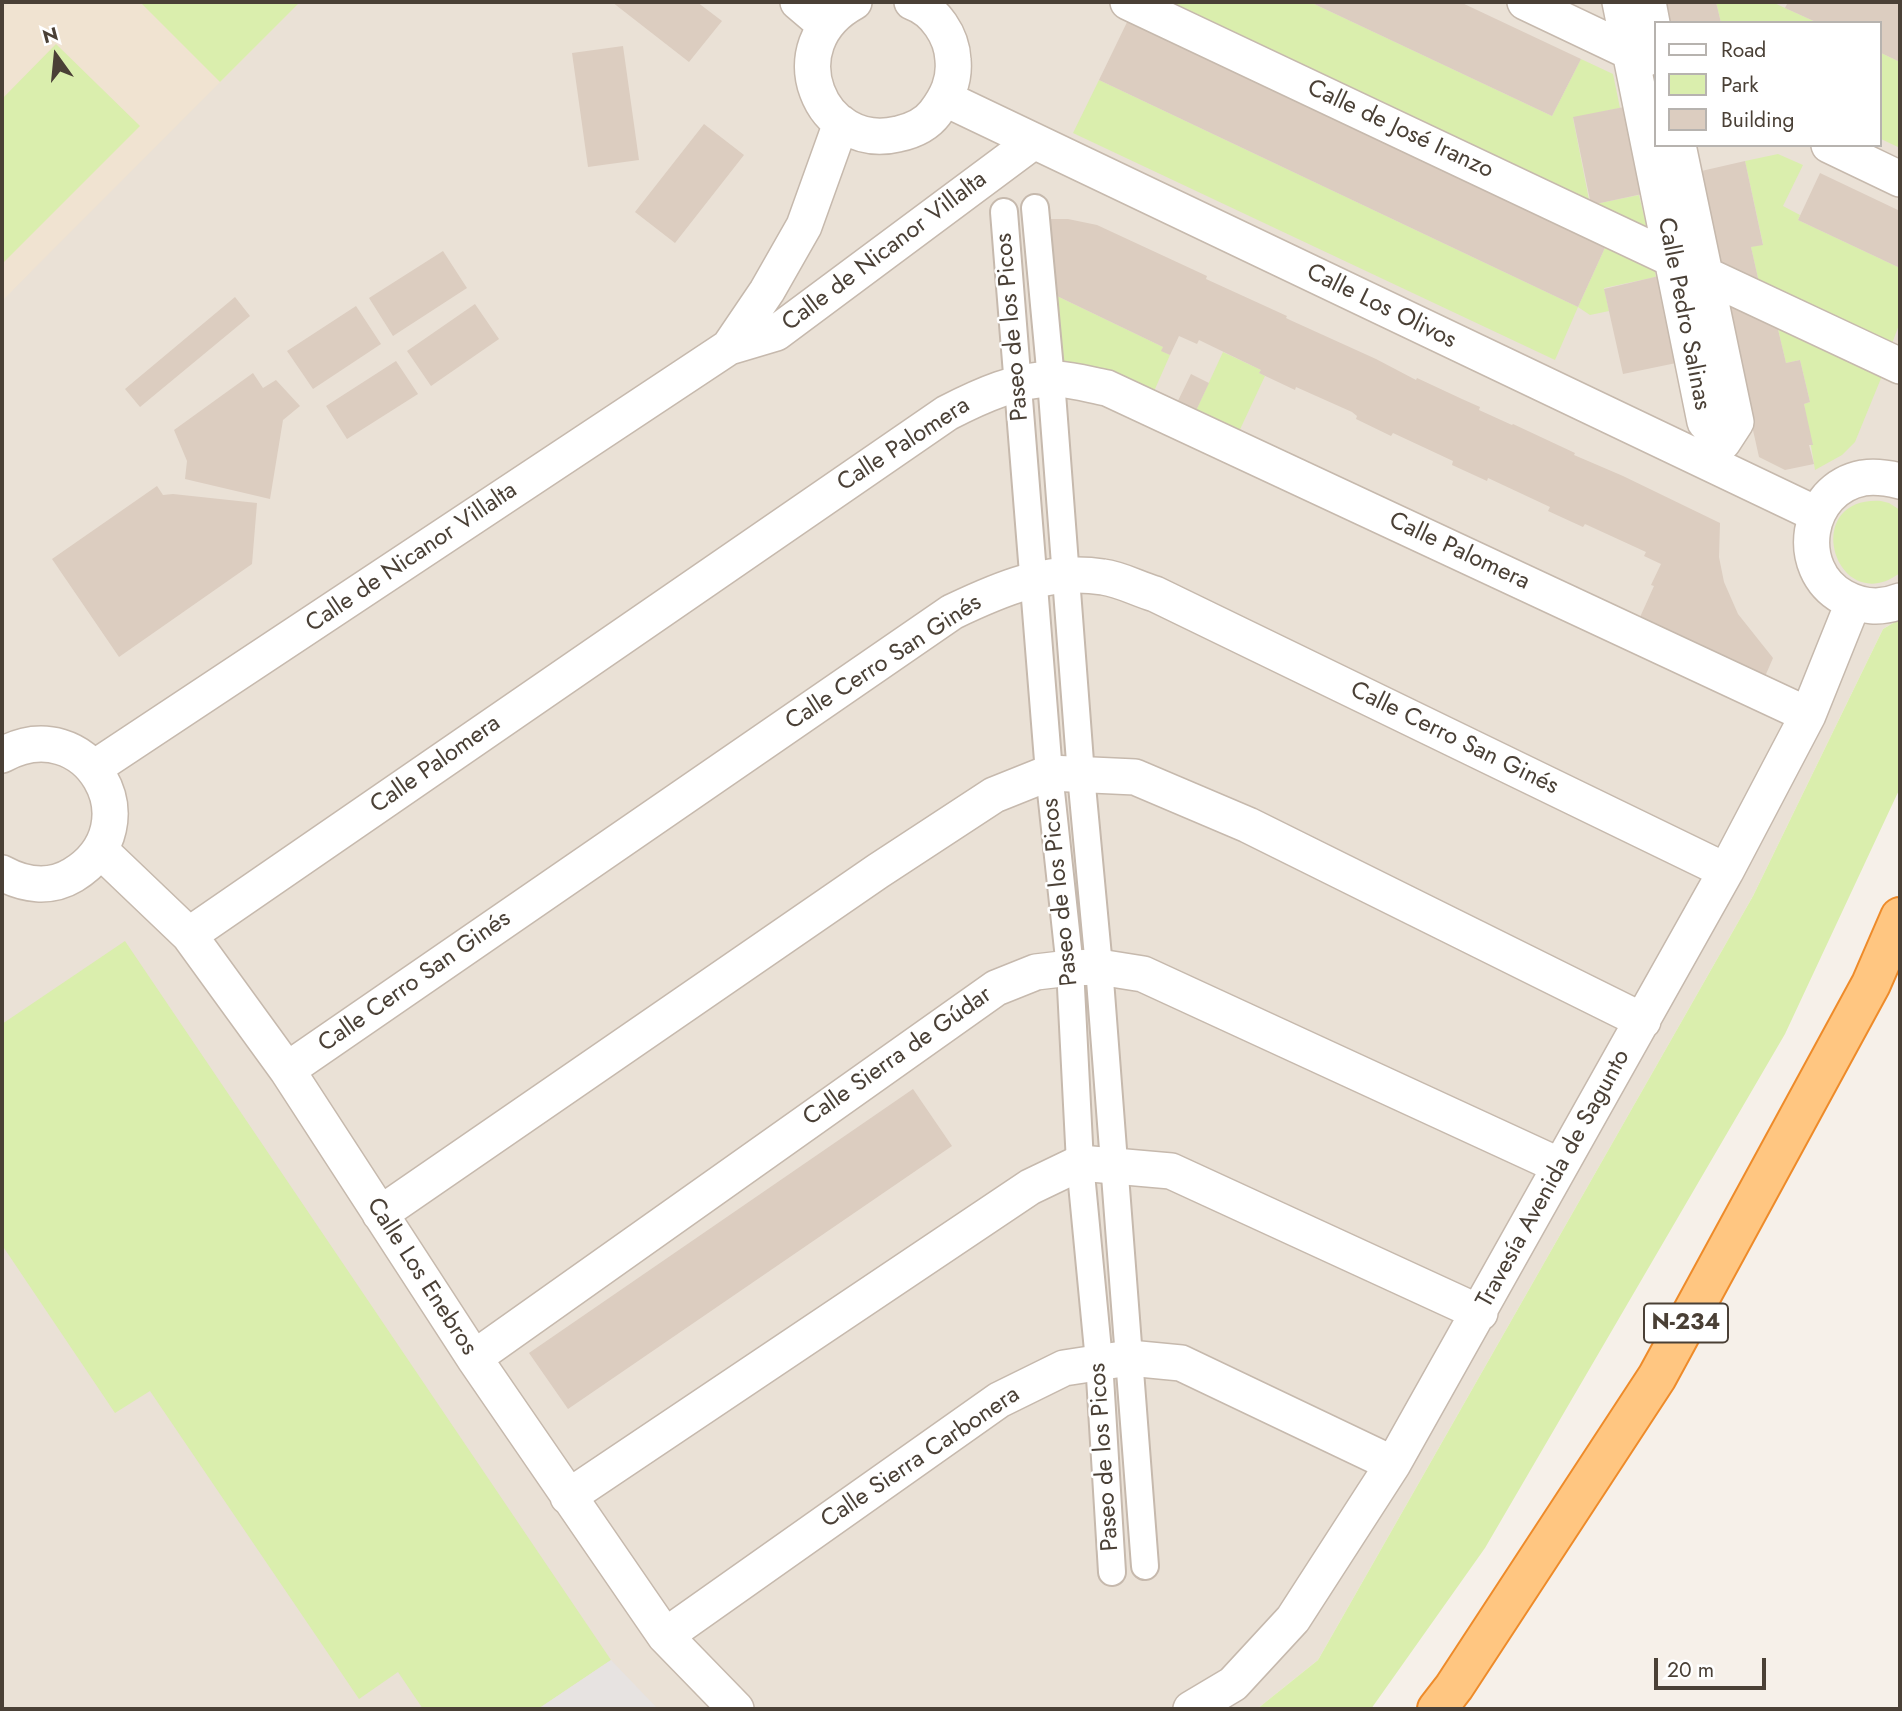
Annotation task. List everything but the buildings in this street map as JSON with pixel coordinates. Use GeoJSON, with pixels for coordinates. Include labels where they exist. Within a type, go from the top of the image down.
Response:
{"type":"FeatureCollection","features":[{"type":"Feature","properties":{"kind":"highway","name":"N-234"},"geometry":{"type":"LineString","coordinates":[[1437,1709],[1657,1377],[1871,984],[1900,917]]}},
{"type":"Feature","properties":{"kind":"street"},"geometry":{"type":"LineString","coordinates":[[797,2],[825,25]]}},
{"type":"Feature","properties":{"kind":"street"},"geometry":{"type":"LineString","coordinates":[[854,2],[839,10],[825,25],[815,44],[812,66],[815,88],[825,108],[841,123],[863,134],[887,137],[911,131],[931,118],[946,99],[953,78],[954,57],[948,36],[936,18],[912,2]]}},
{"type":"Feature","properties":{"kind":"street","name":"Calle de José Iranzo"},"geometry":{"type":"LineString","coordinates":[[1128,2],[1672,259]]}},
{"type":"Feature","properties":{"kind":"street"},"geometry":{"type":"LineString","coordinates":[[1525,2],[1647,52]]}},
{"type":"Feature","properties":{"kind":"street","name":"Calle Pedro Salinas"},"geometry":{"type":"LineString","coordinates":[[1620,2],[1647,52]]}},
{"type":"Feature","properties":{"kind":"street","name":"Calle Pedro Salinas"},"geometry":{"type":"LineString","coordinates":[[1648,2],[1647,52],[1654,110]]}},
{"type":"Feature","properties":{"kind":"street","name":"Calle Los Olivos"},"geometry":{"type":"LineString","coordinates":[[946,99],[1816,514]]}},
{"type":"Feature","properties":{"kind":"street","name":"Calle de Nicanor Villalta"},"geometry":{"type":"LineString","coordinates":[[729,347],[767,291],[804,226],[841,123]]}},
{"type":"Feature","properties":{"kind":"street","name":"Calle de Nicanor Villalta"},"geometry":{"type":"LineString","coordinates":[[94,768],[729,347],[776,333],[1034,141]]}},
{"type":"Feature","properties":{"kind":"street","name":"Calle Pedro Salinas"},"geometry":{"type":"LineString","coordinates":[[1658,147],[1672,259],[1705,422],[1723,442],[1736,422],[1678,147]]}},
{"type":"Feature","properties":{"kind":"street"},"geometry":{"type":"LineString","coordinates":[[1833,147],[1900,179]]}},
{"type":"Feature","properties":{"kind":"street","name":"Paseo de los Picos"},"geometry":{"type":"LineString","coordinates":[[1034,382],[1035,208]]}},
{"type":"Feature","properties":{"kind":"street","name":"Paseo de los Picos"},"geometry":{"type":"LineString","coordinates":[[1004,212],[1034,382],[1065,774],[1084,967],[1114,1166],[1112,1572]]}},
{"type":"Feature","properties":{"kind":"street"},"geometry":{"type":"LineString","coordinates":[[1706,275],[1900,366]]}},
{"type":"Feature","properties":{"kind":"street","name":"Calle Palomera"},"geometry":{"type":"LineString","coordinates":[[189,936],[947,413],[981,395],[1034,382],[1058,379],[1107,388],[1808,715]]}},
{"type":"Feature","properties":{"kind":"street"},"geometry":{"type":"LineString","coordinates":[[1900,481],[1882,477],[1862,478],[1843,485],[1827,498],[1816,514],[1811,535],[1812,557],[1820,577],[1835,592],[1853,603],[1875,607],[1900,601]]}},
{"type":"Feature","properties":{"kind":"street","name":"Calle Cerro San Ginés"},"geometry":{"type":"LineString","coordinates":[[287,1070],[952,612],[1000,589],[1051,578],[1104,577],[1155,594],[1726,871]]}},
{"type":"Feature","properties":{"kind":"street","name":"Travesía Avenida de Sagunto"},"geometry":{"type":"LineString","coordinates":[[1191,1709],[1233,1685],[1293,1619],[1393,1464],[1726,871],[1808,715],[1853,603]]}},
{"type":"Feature","properties":{"kind":"street"},"geometry":{"type":"LineString","coordinates":[[2,755],[34,743],[55,744],[74,751],[94,768],[104,783],[110,806],[109,829],[100,850],[86,867],[67,878],[46,884],[24,883],[2,873]]}},
{"type":"Feature","properties":{"kind":"street"},"geometry":{"type":"LineString","coordinates":[[380,1214],[878,871],[993,795],[1065,774],[1135,777],[1248,825],[1643,1021]]}},
{"type":"Feature","properties":{"kind":"street","name":"Calle Los Enebros"},"geometry":{"type":"LineString","coordinates":[[100,850],[189,936],[287,1070],[474,1358],[665,1636],[736,1709]]}},
{"type":"Feature","properties":{"kind":"street","name":"Paseo de los Picos"},"geometry":{"type":"LineString","coordinates":[[1084,967],[1080,1163],[1114,1359],[1144,1566]]}},
{"type":"Feature","properties":{"kind":"street","name":"Calle Sierra de Gúdar"},"geometry":{"type":"LineString","coordinates":[[474,1358],[996,988],[1036,972],[1084,967],[1143,974],[1560,1166]]}},
{"type":"Feature","properties":{"kind":"street"},"geometry":{"type":"LineString","coordinates":[[568,1497],[1030,1187],[1080,1163],[1171,1171],[1480,1313]]}},
{"type":"Feature","properties":{"kind":"street","name":"Calle Sierra Carbonera"},"geometry":{"type":"LineString","coordinates":[[665,1636],[999,1400],[1064,1368],[1114,1359],[1181,1363],[1393,1464]]}},
{"type":"Feature","properties":{"kind":"shaded area"},"geometry":{"type":"Polygon","coordinates":[[[2,2],[1900,2],[1900,619],[1883,629],[1753,896],[1318,1660],[1257,1709],[2,1709],[2,2]]]}},
{"type":"Feature","properties":{"kind":"shaded area"},"geometry":{"type":"Polygon","coordinates":[[[2,2],[300,2],[2,301],[2,2]]]}},
{"type":"Feature","properties":{"kind":"shaded area"},"geometry":{"type":"Polygon","coordinates":[[[611,1660],[658,1709],[538,1709],[611,1660]]]}},
{"type":"Feature","properties":{"kind":"green space"},"geometry":{"type":"Polygon","coordinates":[[[140,2],[300,2],[220,82],[140,2]]]}},
{"type":"Feature","properties":{"kind":"green space"},"geometry":{"type":"Polygon","coordinates":[[[1170,2],[1310,2],[1552,116],[1581,59],[1613,74],[1620,108],[1573,118],[1590,205],[1170,2]]]}},
{"type":"Feature","properties":{"kind":"green space"},"geometry":{"type":"Polygon","coordinates":[[[1716,2],[1772,2],[1814,21],[1721,21],[1716,2]]]}},
{"type":"Feature","properties":{"kind":"green space"},"geometry":{"type":"Polygon","coordinates":[[[56,44],[140,126],[2,264],[2,99],[56,44]]]}},
{"type":"Feature","properties":{"kind":"green space"},"geometry":{"type":"Polygon","coordinates":[[[1881,53],[1900,62],[1900,148],[1881,139],[1881,53]]]}},
{"type":"Feature","properties":{"kind":"green space"},"geometry":{"type":"Polygon","coordinates":[[[1099,80],[1578,307],[1555,360],[1073,133],[1099,80]]]}},
{"type":"Feature","properties":{"kind":"green space"},"geometry":{"type":"Polygon","coordinates":[[[1778,154],[1803,165],[1783,206],[1800,215],[1798,220],[1900,268],[1900,322],[1890,349],[1760,287],[1751,247],[1763,244],[1745,161],[1778,154]]]}},
{"type":"Feature","properties":{"kind":"green space"},"geometry":{"type":"Polygon","coordinates":[[[1639,195],[1648,233],[1590,205],[1639,195]]]}},
{"type":"Feature","properties":{"kind":"green space"},"geometry":{"type":"Polygon","coordinates":[[[1608,241],[1653,263],[1656,277],[1604,288],[1609,311],[1590,315],[1578,307],[1608,241]]]}},
{"type":"Feature","properties":{"kind":"green space"},"geometry":{"type":"Polygon","coordinates":[[[1057,296],[1163,347],[1162,351],[1170,355],[1151,398],[1059,364],[1057,296]]]}},
{"type":"Feature","properties":{"kind":"green space"},"geometry":{"type":"Polygon","coordinates":[[[1776,321],[1884,371],[1855,442],[1842,455],[1815,470],[1804,404],[1810,402],[1800,360],[1786,363],[1776,321]]]}},
{"type":"Feature","properties":{"kind":"green space"},"geometry":{"type":"Polygon","coordinates":[[[1223,352],[1261,370],[1259,373],[1265,376],[1236,438],[1193,417],[1223,352]]]}},
{"type":"Feature","properties":{"kind":"green space"},"geometry":{"type":"Polygon","coordinates":[[[1881,501],[1900,510],[1900,573],[1877,583],[1858,581],[1844,570],[1835,553],[1834,534],[1840,517],[1855,505],[1881,501]]]}},
{"type":"Feature","properties":{"kind":"green space"},"geometry":{"type":"Polygon","coordinates":[[[1900,619],[1900,788],[1785,1034],[1485,1548],[1371,1709],[1257,1709],[1318,1660],[1753,896],[1883,629],[1900,619]]]}},
{"type":"Feature","properties":{"kind":"green space"},"geometry":{"type":"Polygon","coordinates":[[[125,941],[611,1660],[538,1709],[423,1709],[398,1672],[359,1699],[150,1391],[115,1413],[2,1245],[2,1024],[125,941]]]}}]}
